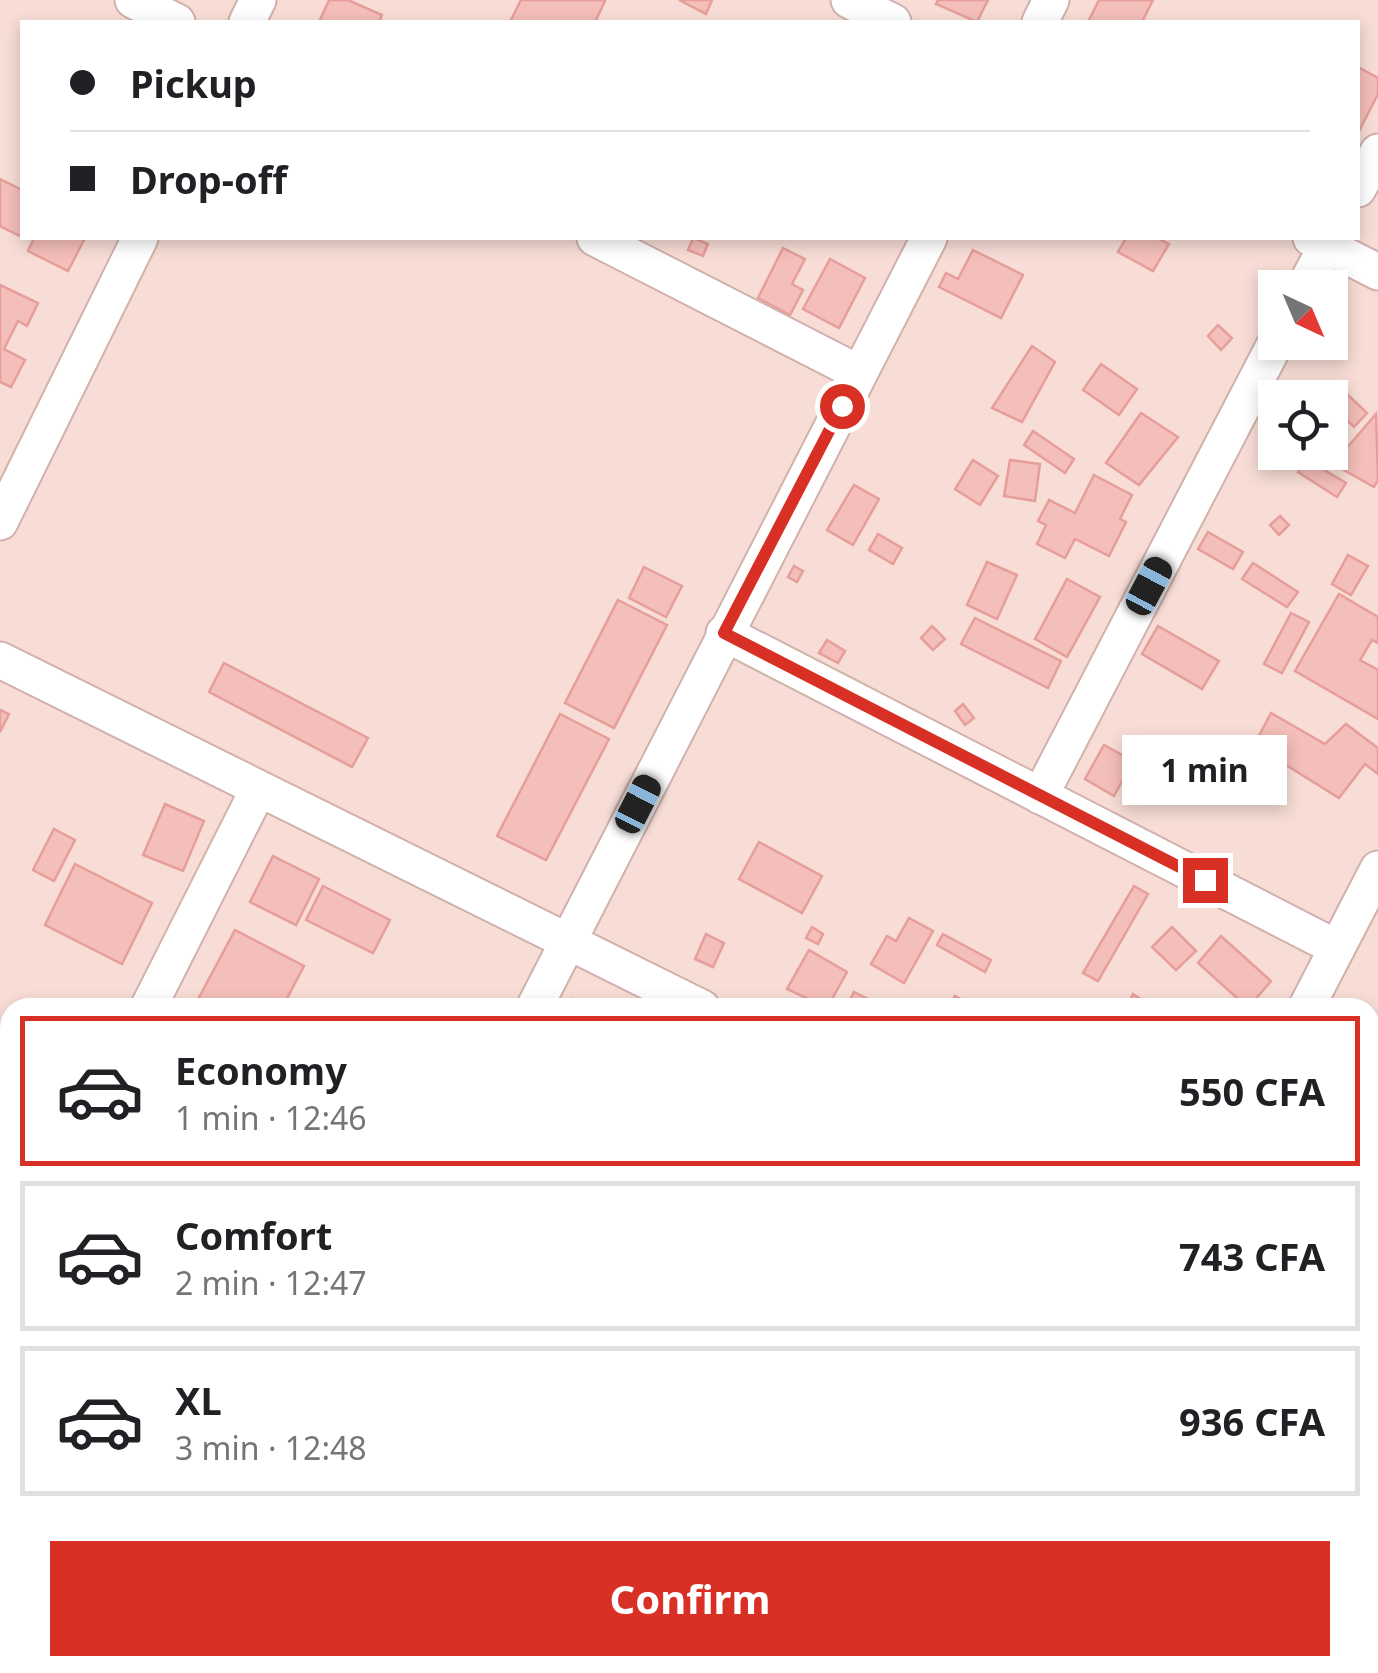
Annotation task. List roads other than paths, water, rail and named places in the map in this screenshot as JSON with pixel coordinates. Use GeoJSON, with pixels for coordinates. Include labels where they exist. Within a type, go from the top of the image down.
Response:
{"type":"FeatureCollection","features":[{"type":"Feature","properties":{"kind":"street"},"geometry":{"type":"LineString","coordinates":[[133,0],[172,20]]}},
{"type":"Feature","properties":{"kind":"street"},"geometry":{"type":"LineString","coordinates":[[850,0],[889,20]]}},
{"type":"Feature","properties":{"kind":"street"},"geometry":{"type":"LineString","coordinates":[[1360,185],[1378,152]]}},
{"type":"Feature","properties":{"kind":"street"},"geometry":{"type":"LineString","coordinates":[[0,522],[139,240]]}},
{"type":"Feature","properties":{"kind":"street"},"geometry":{"type":"LineString","coordinates":[[599,240],[858,373]]}},
{"type":"Feature","properties":{"kind":"street"},"geometry":{"type":"LineString","coordinates":[[539,998],[927,240]]}},
{"type":"Feature","properties":{"kind":"street"},"geometry":{"type":"LineString","coordinates":[[1311,270],[1323,240],[1378,272]]}},
{"type":"Feature","properties":{"kind":"street"},"geometry":{"type":"LineString","coordinates":[[1040,796],[1267,360]]}},
{"type":"Feature","properties":{"kind":"street"},"geometry":{"type":"LineString","coordinates":[[724,633],[1337,948]]}},
{"type":"Feature","properties":{"kind":"street"},"geometry":{"type":"LineString","coordinates":[[0,660],[682,998]]}},
{"type":"Feature","properties":{"kind":"street"},"geometry":{"type":"LineString","coordinates":[[153,998],[258,790]]}},
{"type":"Feature","properties":{"kind":"street"},"geometry":{"type":"LineString","coordinates":[[1311,998],[1378,870]]}}]}
